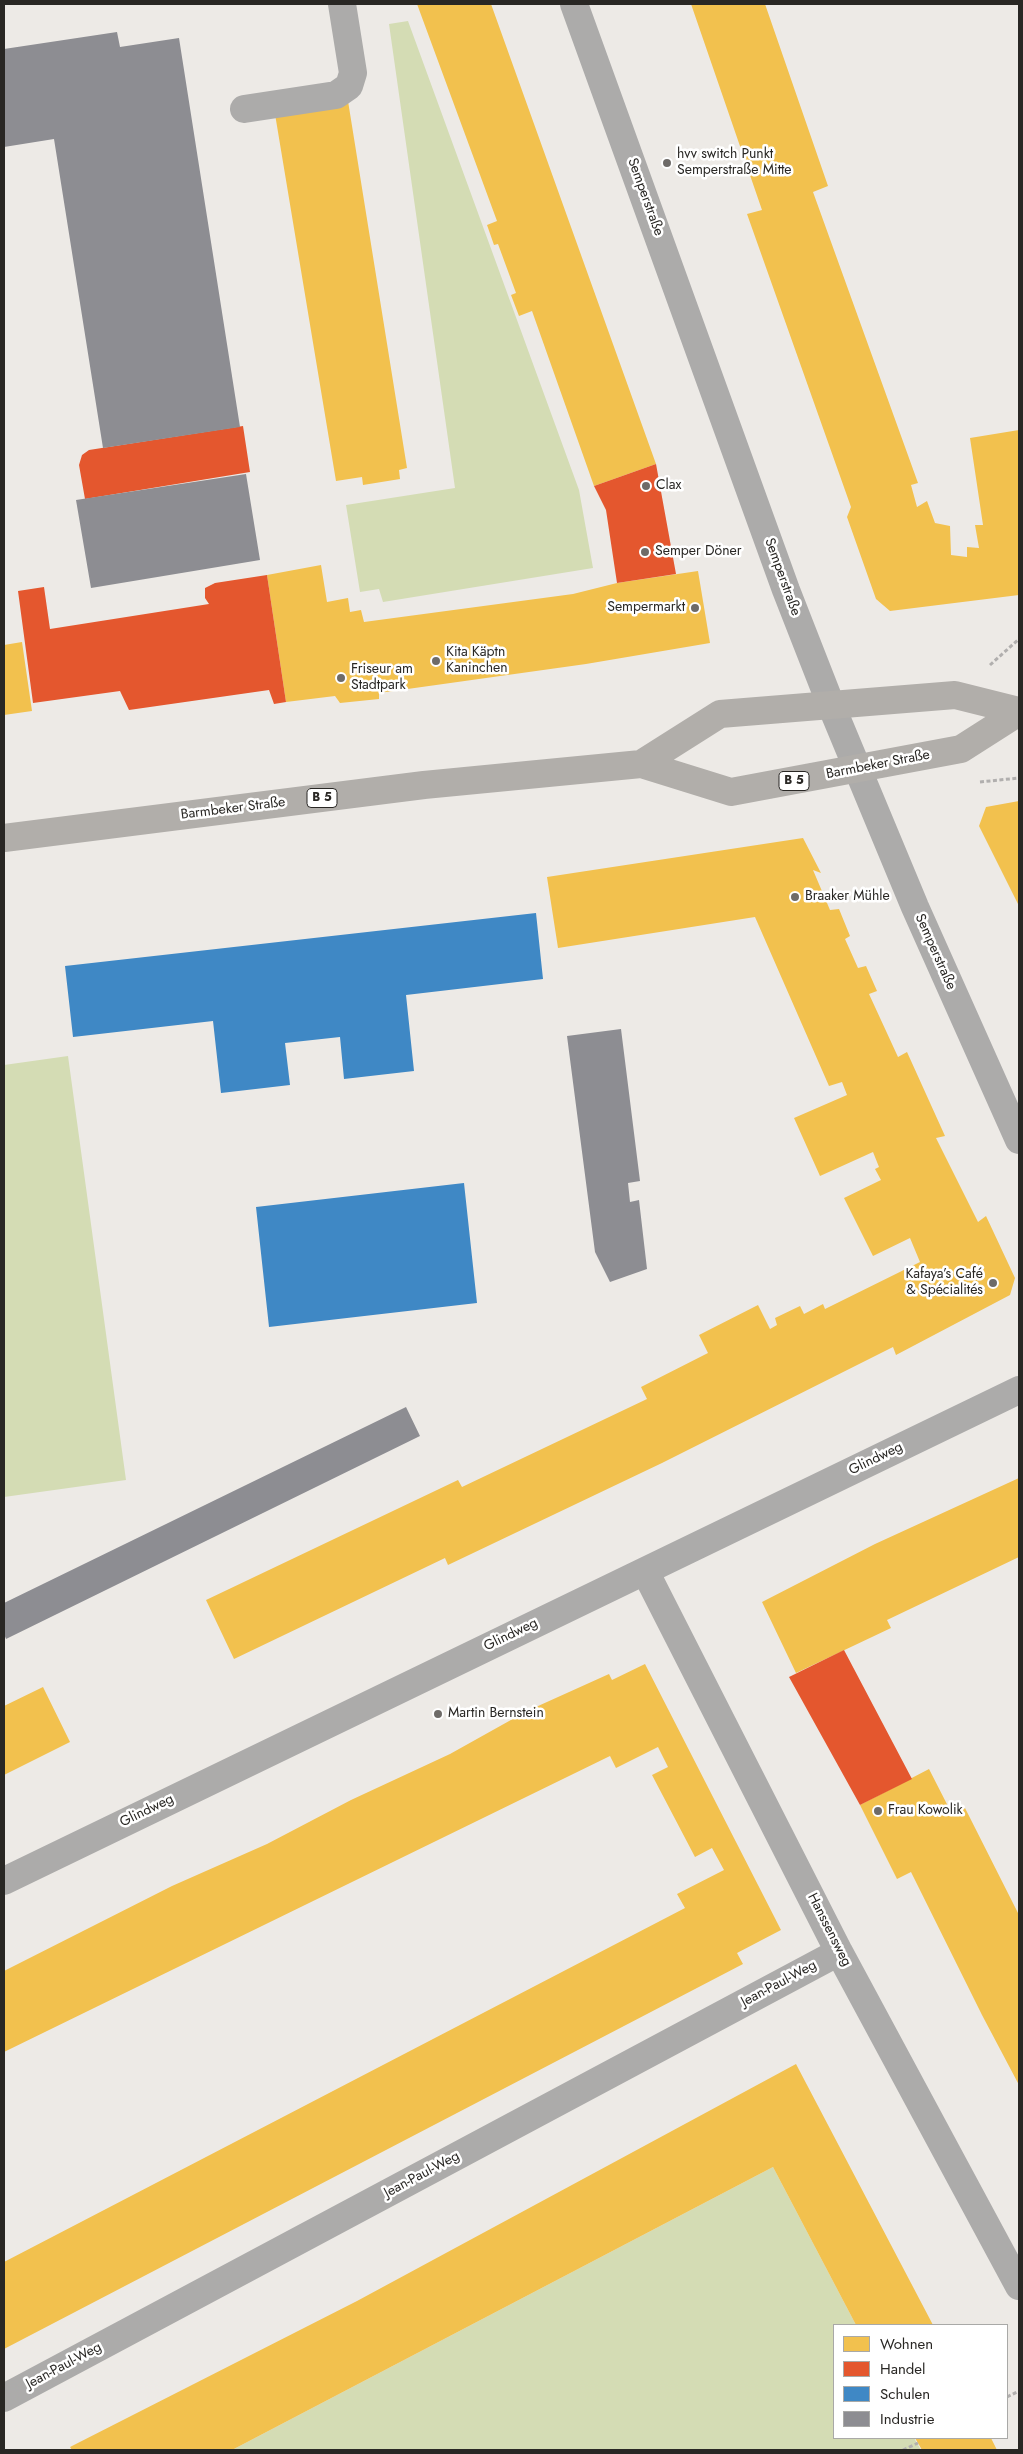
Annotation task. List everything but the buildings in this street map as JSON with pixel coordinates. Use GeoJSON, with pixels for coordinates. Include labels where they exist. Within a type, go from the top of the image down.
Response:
{"type":"FeatureCollection","features":[{"type":"Feature","properties":{"kind":"main road","name":"Barmbeker Straße"},"geometry":{"type":"LineString","coordinates":[[641,764],[720,714],[955,695],[1019,711]]}},
{"type":"Feature","properties":{"kind":"main road","name":"Barmbeker Straße"},"geometry":{"type":"LineString","coordinates":[[4,838],[424,785],[641,764],[731,792],[961,749],[1019,711]]}},
{"type":"Feature","properties":{"kind":"street"},"geometry":{"type":"LineString","coordinates":[[244,109],[336,94],[349,86],[353,73],[342,4]]}},
{"type":"Feature","properties":{"kind":"street","name":"Semperstraße"},"geometry":{"type":"LineString","coordinates":[[574,4],[786,590],[831,705],[915,907],[1019,1140]]}},
{"type":"Feature","properties":{"kind":"street","name":"Glindweg"},"geometry":{"type":"LineString","coordinates":[[4,1881],[1019,1390]]}},
{"type":"Feature","properties":{"kind":"street","name":"Hanssensweg"},"geometry":{"type":"LineString","coordinates":[[645,1571],[839,1952],[1018,2281]]}},
{"type":"Feature","properties":{"kind":"street","name":"Jean-Paul-Weg"},"geometry":{"type":"LineString","coordinates":[[4,2398],[839,1952]]}},
{"type":"Feature","properties":{"kind":"path"},"geometry":{"type":"LineString","coordinates":[[975,783],[1005,778],[1019,778]]}},
{"type":"Feature","properties":{"kind":"path"},"geometry":{"type":"LineString","coordinates":[[903,2450],[918,2442]]}},
{"type":"Feature","properties":{"kind":"green space"},"geometry":{"type":"Polygon","coordinates":[[[408,21],[579,490],[593,568],[383,602],[379,589],[360,592],[346,505],[455,488],[389,24],[408,21]]]}},
{"type":"Feature","properties":{"kind":"green space"},"geometry":{"type":"Polygon","coordinates":[[[68,1056],[126,1480],[4,1497],[4,1065],[68,1056]]]}},
{"type":"Feature","properties":{"kind":"green space"},"geometry":{"type":"Polygon","coordinates":[[[773,2167],[855,2324],[833,2324],[833,2439],[915,2439],[921,2450],[232,2450],[773,2167]]]}},
{"type":"Feature","properties":{"kind":"place","name":"hvv switch Punkt Semperstraße Mitte"},"geometry":{"type":"Point","coordinates":[667,163]}},
{"type":"Feature","properties":{"kind":"place","name":"Clax"},"geometry":{"type":"Point","coordinates":[646,486]}},
{"type":"Feature","properties":{"kind":"place","name":"Semper Döner"},"geometry":{"type":"Point","coordinates":[645,552]}},
{"type":"Feature","properties":{"kind":"place","name":"Sempermarkt"},"geometry":{"type":"Point","coordinates":[695,608]}},
{"type":"Feature","properties":{"kind":"place","name":"Kita Käptn Kaninchen"},"geometry":{"type":"Point","coordinates":[436,661]}},
{"type":"Feature","properties":{"kind":"place","name":"Friseur am Stadtpark"},"geometry":{"type":"Point","coordinates":[341,678]}},
{"type":"Feature","properties":{"kind":"place","name":"Braaker Mühle"},"geometry":{"type":"Point","coordinates":[795,897]}},
{"type":"Feature","properties":{"kind":"place","name":"Kafaya’s Café & Spécialités"},"geometry":{"type":"Point","coordinates":[993,1283]}},
{"type":"Feature","properties":{"kind":"place","name":"Martin Bernstein"},"geometry":{"type":"Point","coordinates":[438,1714]}},
{"type":"Feature","properties":{"kind":"place","name":"Frau Kowolik"},"geometry":{"type":"Point","coordinates":[878,1811]}}]}
